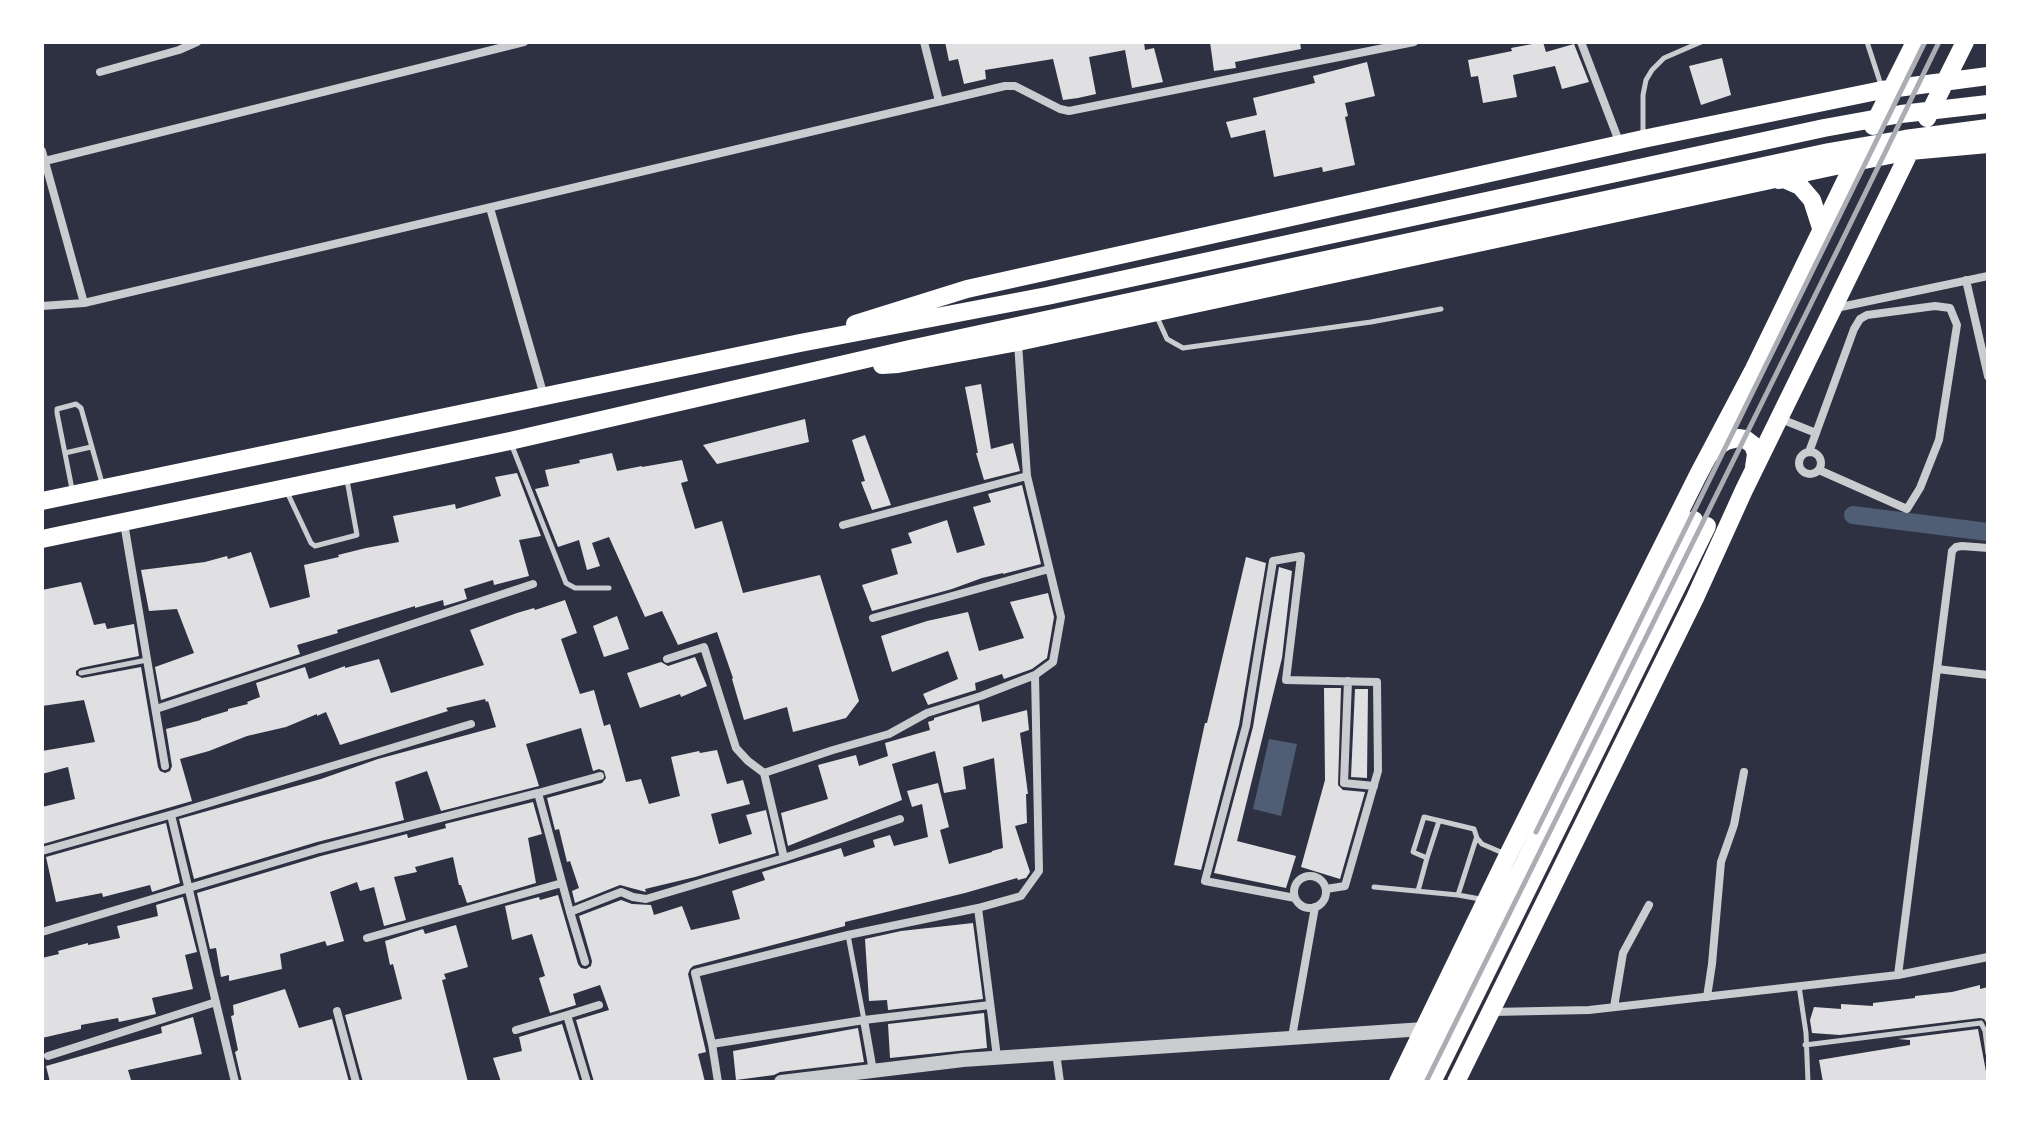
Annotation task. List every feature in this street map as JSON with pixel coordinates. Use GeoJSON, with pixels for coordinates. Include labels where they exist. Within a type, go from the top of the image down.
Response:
{"type":"FeatureCollection","features":[{"type":"Feature","properties":{"kind":"main road"},"geometry":{"type":"LineString","coordinates":[[1398,1082],[1508,855],[1754,369],[1888,89],[1915,42]]}},
{"type":"Feature","properties":{"kind":"main road"},"geometry":{"type":"LineString","coordinates":[[1456,1082],[1965,42]]}},
{"type":"Feature","properties":{"kind":"main road"},"geometry":{"type":"LineString","coordinates":[[800,343],[967,289],[1643,139],[1888,89],[1988,76]]}},
{"type":"Feature","properties":{"kind":"main road"},"geometry":{"type":"LineString","coordinates":[[42,501],[800,343],[1047,296],[1824,128],[1901,114],[1988,104]]}},
{"type":"Feature","properties":{"kind":"main road"},"geometry":{"type":"LineString","coordinates":[[42,539],[510,441],[1051,318],[1829,152],[1988,128]]}},
{"type":"Feature","properties":{"kind":"main road"},"geometry":{"type":"LineString","coordinates":[[831,368],[898,364],[1018,342],[1854,162],[1910,151],[1988,144]]}},
{"type":"Feature","properties":{"kind":"main road"},"geometry":{"type":"LineString","coordinates":[[1569,156],[1588,161],[1602,173],[1605,187],[1598,200],[1573,222]]}},
{"type":"Feature","properties":{"kind":"main road"},"geometry":{"type":"LineString","coordinates":[[1757,182],[1784,179],[1800,186],[1812,200],[1822,231]]}},
{"type":"Feature","properties":{"kind":"main road"},"geometry":{"type":"LineString","coordinates":[[1705,461],[1726,441],[1745,439],[1753,445],[1756,454],[1754,471]]}},
{"type":"Feature","properties":{"kind":"main road"},"geometry":{"type":"LineString","coordinates":[[1416,1082],[1701,523],[1432,1082]]}},
{"type":"Feature","properties":{"kind":"street"},"geometry":{"type":"LineString","coordinates":[[100,72],[197,42]]}},
{"type":"Feature","properties":{"kind":"street"},"geometry":{"type":"LineString","coordinates":[[45,161],[524,42]]}},
{"type":"Feature","properties":{"kind":"street"},"geometry":{"type":"LineString","coordinates":[[924,42],[939,101]]}},
{"type":"Feature","properties":{"kind":"street"},"geometry":{"type":"LineString","coordinates":[[42,306],[84,303],[939,101],[1015,86],[1069,111],[1414,42]]}},
{"type":"Feature","properties":{"kind":"street"},"geometry":{"type":"LineString","coordinates":[[1581,42],[1620,144]]}},
{"type":"Feature","properties":{"kind":"street"},"geometry":{"type":"LineString","coordinates":[[42,151],[84,303]]}},
{"type":"Feature","properties":{"kind":"street"},"geometry":{"type":"LineString","coordinates":[[490,208],[544,397]]}},
{"type":"Feature","properties":{"kind":"street"},"geometry":{"type":"LineString","coordinates":[[1834,308],[1988,276]]}},
{"type":"Feature","properties":{"kind":"street"},"geometry":{"type":"LineString","coordinates":[[1966,280],[1988,374]]}},
{"type":"Feature","properties":{"kind":"street"},"geometry":{"type":"LineString","coordinates":[[1809,452],[1814,453],[1821,464],[1819,470],[1808,474],[1799,468],[1800,457],[1809,452],[1860,319],[1867,315],[1935,306],[1950,308],[1957,325],[1939,440],[1920,488],[1907,509],[1819,470]]}},
{"type":"Feature","properties":{"kind":"street"},"geometry":{"type":"LineString","coordinates":[[764,773],[889,734],[927,713],[1035,675],[1053,662],[1061,617],[1027,476],[1018,342]]}},
{"type":"Feature","properties":{"kind":"street"},"geometry":{"type":"LineString","coordinates":[[1780,418],[1816,433]]}},
{"type":"Feature","properties":{"kind":"street"},"geometry":{"type":"LineString","coordinates":[[843,525],[1027,476]]}},
{"type":"Feature","properties":{"kind":"street"},"geometry":{"type":"LineString","coordinates":[[124,521],[165,766]]}},
{"type":"Feature","properties":{"kind":"street"},"geometry":{"type":"LineString","coordinates":[[1898,975],[1952,551],[1962,546],[1988,548]]}},
{"type":"Feature","properties":{"kind":"street"},"geometry":{"type":"LineString","coordinates":[[1295,898],[1205,881],[1246,726],[1273,561],[1301,556],[1286,680],[1377,682],[1378,771],[1345,886],[1326,889]]}},
{"type":"Feature","properties":{"kind":"street"},"geometry":{"type":"LineString","coordinates":[[873,618],[1049,569]]}},
{"type":"Feature","properties":{"kind":"street"},"geometry":{"type":"LineString","coordinates":[[156,709],[533,584]]}},
{"type":"Feature","properties":{"kind":"street"},"geometry":{"type":"LineString","coordinates":[[667,659],[704,647],[736,748],[764,773],[784,858]]}},
{"type":"Feature","properties":{"kind":"street"},"geometry":{"type":"LineString","coordinates":[[1937,669],[1988,675]]}},
{"type":"Feature","properties":{"kind":"street"},"geometry":{"type":"LineString","coordinates":[[718,1082],[695,973],[1021,896],[1039,871],[1035,675]]}},
{"type":"Feature","properties":{"kind":"street"},"geometry":{"type":"LineString","coordinates":[[1348,681],[1344,783],[1374,786]]}},
{"type":"Feature","properties":{"kind":"street"},"geometry":{"type":"LineString","coordinates":[[42,851],[471,724]]}},
{"type":"Feature","properties":{"kind":"street"},"geometry":{"type":"LineString","coordinates":[[1707,997],[1721,862],[1734,825],[1744,772]]}},
{"type":"Feature","properties":{"kind":"street"},"geometry":{"type":"LineString","coordinates":[[42,932],[382,832],[600,776]]}},
{"type":"Feature","properties":{"kind":"street"},"geometry":{"type":"LineString","coordinates":[[538,793],[585,962]]}},
{"type":"Feature","properties":{"kind":"street"},"geometry":{"type":"LineString","coordinates":[[171,815],[235,1082]]}},
{"type":"Feature","properties":{"kind":"street"},"geometry":{"type":"LineString","coordinates":[[570,912],[621,892],[646,899],[900,819]]}},
{"type":"Feature","properties":{"kind":"street"},"geometry":{"type":"LineString","coordinates":[[1306,876],[1321,880],[1326,889],[1324,900],[1315,907],[1301,905],[1295,898],[1297,883],[1306,876]]}},
{"type":"Feature","properties":{"kind":"street"},"geometry":{"type":"LineString","coordinates":[[367,938],[562,883]]}},
{"type":"Feature","properties":{"kind":"street"},"geometry":{"type":"LineString","coordinates":[[1614,1007],[1623,953],[1649,905]]}},
{"type":"Feature","properties":{"kind":"street"},"geometry":{"type":"LineString","coordinates":[[1292,1037],[1315,907]]}},
{"type":"Feature","properties":{"kind":"street"},"geometry":{"type":"LineString","coordinates":[[978,908],[997,1057]]}},
{"type":"Feature","properties":{"kind":"street"},"geometry":{"type":"LineString","coordinates":[[1492,1012],[1589,1010],[1707,997],[1898,975],[1988,957]]}},
{"type":"Feature","properties":{"kind":"street"},"geometry":{"type":"LineString","coordinates":[[48,1056],[216,1002]]}},
{"type":"Feature","properties":{"kind":"street"},"geometry":{"type":"LineString","coordinates":[[516,1030],[599,1005]]}},
{"type":"Feature","properties":{"kind":"street"},"geometry":{"type":"LineString","coordinates":[[712,1044],[864,1020],[990,1005]]}},
{"type":"Feature","properties":{"kind":"street"},"geometry":{"type":"LineString","coordinates":[[337,1011],[356,1082]]}},
{"type":"Feature","properties":{"kind":"street"},"geometry":{"type":"LineString","coordinates":[[567,1015],[587,1082]]}},
{"type":"Feature","properties":{"kind":"street"},"geometry":{"type":"LineString","coordinates":[[864,1020],[873,1071]]}},
{"type":"Feature","properties":{"kind":"street"},"geometry":{"type":"LineString","coordinates":[[781,1082],[997,1057],[1424,1029]]}},
{"type":"Feature","properties":{"kind":"street"},"geometry":{"type":"LineString","coordinates":[[1056,1053],[1060,1082]]}},
{"type":"Feature","properties":{"kind":"lane"},"geometry":{"type":"LineString","coordinates":[[1643,139],[1646,80],[1664,58],[1701,42]]}},
{"type":"Feature","properties":{"kind":"lane"},"geometry":{"type":"LineString","coordinates":[[1867,42],[1888,89]]}},
{"type":"Feature","properties":{"kind":"lane"},"geometry":{"type":"LineString","coordinates":[[1154,312],[1167,339],[1183,348],[1441,309]]}},
{"type":"Feature","properties":{"kind":"lane"},"geometry":{"type":"LineString","coordinates":[[73,495],[57,409],[76,404],[81,408],[104,488]]}},
{"type":"Feature","properties":{"kind":"lane"},"geometry":{"type":"LineString","coordinates":[[510,441],[566,583],[575,588],[609,588]]}},
{"type":"Feature","properties":{"kind":"lane"},"geometry":{"type":"LineString","coordinates":[[65,453],[92,447]]}},
{"type":"Feature","properties":{"kind":"lane"},"geometry":{"type":"LineString","coordinates":[[286,488],[315,546],[357,535],[346,475]]}},
{"type":"Feature","properties":{"kind":"lane"},"geometry":{"type":"LineString","coordinates":[[81,673],[147,659]]}},
{"type":"Feature","properties":{"kind":"lane"},"geometry":{"type":"LineString","coordinates":[[1427,858],[1413,852],[1424,817],[1474,829],[1482,844],[1508,855]]}},
{"type":"Feature","properties":{"kind":"lane"},"geometry":{"type":"LineString","coordinates":[[1418,891],[1439,821]]}},
{"type":"Feature","properties":{"kind":"lane"},"geometry":{"type":"LineString","coordinates":[[1458,895],[1477,838]]}},
{"type":"Feature","properties":{"kind":"lane"},"geometry":{"type":"LineString","coordinates":[[1374,887],[1458,895],[1486,901]]}},
{"type":"Feature","properties":{"kind":"lane"},"geometry":{"type":"LineString","coordinates":[[848,935],[864,1020]]}},
{"type":"Feature","properties":{"kind":"lane"},"geometry":{"type":"LineString","coordinates":[[1799,986],[1806,1033],[1808,1082]]}},
{"type":"Feature","properties":{"kind":"lane"},"geometry":{"type":"LineString","coordinates":[[1805,1045],[1981,1023],[1988,1054]]}},
{"type":"Feature","properties":{"kind":"water"},"geometry":{"type":"Polygon","coordinates":[[[1269,739],[1297,744],[1281,816],[1253,809],[1269,739]]]}},
{"type":"Feature","properties":{"kind":"building"},"geometry":{"type":"Polygon","coordinates":[[[945,42],[1144,42],[1145,50],[1154,48],[1163,82],[1132,88],[1125,50],[1089,57],[1096,94],[1078,98],[1063,100],[1053,59],[985,70],[986,79],[964,84],[958,59],[949,61],[945,42]]]}},
{"type":"Feature","properties":{"kind":"building"},"geometry":{"type":"Polygon","coordinates":[[[1210,42],[1300,42],[1301,49],[1235,62],[1236,68],[1214,71],[1210,42]]]}},
{"type":"Feature","properties":{"kind":"building"},"geometry":{"type":"Polygon","coordinates":[[[1543,42],[1546,52],[1574,44],[1589,82],[1562,89],[1555,66],[1513,75],[1517,97],[1483,103],[1478,76],[1471,77],[1468,60],[1543,42]]]}},
{"type":"Feature","properties":{"kind":"building"},"geometry":{"type":"Polygon","coordinates":[[[1722,58],[1731,95],[1701,105],[1689,66],[1722,58]]]}},
{"type":"Feature","properties":{"kind":"building"},"geometry":{"type":"Polygon","coordinates":[[[1367,62],[1375,96],[1345,103],[1355,165],[1323,172],[1322,167],[1274,177],[1265,130],[1231,138],[1226,122],[1257,115],[1253,98],[1315,83],[1313,76],[1367,62]]]}},
{"type":"Feature","properties":{"kind":"building"},"geometry":{"type":"Polygon","coordinates":[[[981,384],[991,449],[1013,443],[1020,471],[984,480],[976,453],[965,387],[981,384]]]}},
{"type":"Feature","properties":{"kind":"building"},"geometry":{"type":"Polygon","coordinates":[[[805,419],[809,442],[717,464],[703,445],[805,419]]]}},
{"type":"Feature","properties":{"kind":"building"},"geometry":{"type":"Polygon","coordinates":[[[865,435],[891,505],[872,510],[861,482],[865,481],[852,440],[865,435]]]}},
{"type":"Feature","properties":{"kind":"building"},"geometry":{"type":"Polygon","coordinates":[[[612,453],[617,471],[682,460],[688,481],[681,483],[695,529],[722,521],[743,593],[820,575],[859,701],[846,718],[793,732],[787,707],[744,720],[717,632],[678,645],[662,611],[645,617],[609,537],[592,543],[600,566],[587,570],[579,540],[558,547],[535,489],[549,486],[545,470],[612,453]]]}},
{"type":"Feature","properties":{"kind":"building"},"geometry":{"type":"Polygon","coordinates":[[[517,473],[541,536],[519,540],[529,576],[494,585],[493,580],[464,589],[467,599],[444,606],[443,600],[415,606],[337,630],[338,633],[297,645],[300,654],[161,700],[155,667],[194,653],[177,609],[149,611],[141,570],[227,556],[228,559],[251,552],[270,608],[310,597],[304,565],[399,542],[393,516],[455,504],[456,509],[501,496],[495,477],[517,473]]]}},
{"type":"Feature","properties":{"kind":"building"},"geometry":{"type":"Polygon","coordinates":[[[1022,485],[1041,564],[872,611],[862,585],[898,574],[891,549],[912,543],[908,533],[947,520],[957,553],[985,545],[973,507],[991,502],[988,494],[1022,485]]]}},
{"type":"Feature","properties":{"kind":"building"},"geometry":{"type":"Polygon","coordinates":[[[1246,557],[1266,563],[1239,725],[1201,870],[1174,865],[1205,723],[1246,557]]]}},
{"type":"Feature","properties":{"kind":"building"},"geometry":{"type":"Polygon","coordinates":[[[1279,567],[1292,571],[1282,658],[1237,841],[1296,856],[1286,888],[1214,873],[1253,727],[1279,567]]]}},
{"type":"Feature","properties":{"kind":"building"},"geometry":{"type":"Polygon","coordinates":[[[81,582],[94,625],[105,623],[107,629],[134,624],[139,656],[80,668],[76,675],[82,678],[141,667],[158,767],[165,773],[172,766],[166,729],[248,704],[260,697],[256,683],[305,667],[309,679],[345,666],[379,659],[391,693],[484,665],[470,630],[565,600],[577,633],[561,639],[580,694],[594,690],[604,726],[610,724],[626,782],[641,779],[649,804],[680,796],[671,757],[717,750],[727,784],[743,780],[750,804],[711,814],[719,844],[752,834],[746,815],[766,810],[776,853],[645,889],[646,892],[620,885],[575,903],[572,891],[579,888],[570,861],[567,862],[559,829],[555,830],[547,798],[602,783],[606,778],[604,771],[593,771],[581,728],[526,744],[539,786],[441,811],[427,771],[395,782],[404,820],[194,879],[179,819],[496,727],[485,699],[446,708],[448,711],[340,745],[326,712],[286,727],[247,736],[180,759],[192,801],[43,844],[42,807],[75,799],[68,767],[42,774],[42,751],[95,742],[84,700],[42,706],[42,590],[81,582]]]}},
{"type":"Feature","properties":{"kind":"building"},"geometry":{"type":"Polygon","coordinates":[[[1048,593],[1054,617],[1047,658],[1032,669],[1004,679],[1002,674],[975,683],[976,690],[928,705],[923,694],[958,679],[948,651],[892,672],[881,636],[968,612],[979,651],[1024,638],[1010,602],[1048,593]]]}},
{"type":"Feature","properties":{"kind":"building"},"geometry":{"type":"Polygon","coordinates":[[[617,616],[629,649],[604,657],[593,626],[617,616]]]}},
{"type":"Feature","properties":{"kind":"building"},"geometry":{"type":"Polygon","coordinates":[[[695,657],[707,686],[640,708],[627,673],[661,662],[668,666],[695,657]]]}},
{"type":"Feature","properties":{"kind":"building"},"geometry":{"type":"Polygon","coordinates":[[[1324,688],[1341,688],[1338,785],[1343,790],[1365,792],[1340,879],[1301,867],[1325,780],[1324,688]]]}},
{"type":"Feature","properties":{"kind":"building"},"geometry":{"type":"Polygon","coordinates":[[[1355,689],[1368,689],[1367,778],[1351,777],[1355,689]]]}},
{"type":"Feature","properties":{"kind":"building"},"geometry":{"type":"Polygon","coordinates":[[[979,704],[982,722],[1027,710],[1029,730],[1020,733],[1028,794],[1027,823],[1015,826],[1030,872],[1026,878],[845,922],[845,926],[693,966],[688,974],[706,1052],[698,1054],[705,1082],[594,1082],[576,1020],[609,1010],[600,985],[573,994],[576,1005],[550,1013],[539,978],[545,976],[532,934],[512,940],[505,906],[558,895],[578,964],[586,969],[592,961],[579,916],[621,900],[651,905],[654,915],[682,906],[691,930],[740,919],[732,891],[765,880],[762,872],[841,848],[844,857],[875,847],[873,840],[890,835],[894,846],[928,837],[922,804],[912,807],[907,791],[938,783],[949,827],[940,830],[949,864],[1003,848],[994,758],[963,767],[966,789],[944,793],[935,751],[892,764],[902,800],[788,846],[781,813],[828,799],[818,765],[856,755],[859,766],[888,756],[885,743],[930,730],[928,722],[934,718],[979,704]]]}},
{"type":"Feature","properties":{"kind":"building"},"geometry":{"type":"Polygon","coordinates":[[[533,802],[542,834],[528,838],[536,883],[467,903],[459,885],[453,857],[415,867],[417,872],[394,877],[406,920],[384,926],[374,887],[360,891],[357,882],[330,892],[344,941],[327,946],[325,941],[280,954],[282,969],[229,981],[229,975],[221,977],[216,948],[210,949],[197,893],[321,856],[407,834],[408,838],[446,828],[445,824],[533,802]]]}},
{"type":"Feature","properties":{"kind":"building"},"geometry":{"type":"Polygon","coordinates":[[[166,823],[180,883],[152,892],[150,885],[103,897],[102,893],[56,902],[46,857],[166,823]]]}},
{"type":"Feature","properties":{"kind":"building"},"geometry":{"type":"Polygon","coordinates":[[[183,897],[197,952],[185,955],[193,989],[152,998],[156,1014],[119,1022],[118,1018],[81,1025],[81,1029],[42,1038],[42,958],[88,943],[120,938],[117,926],[158,916],[156,905],[183,897]]]}},
{"type":"Feature","properties":{"kind":"building"},"geometry":{"type":"Polygon","coordinates":[[[973,923],[983,999],[888,1010],[887,1000],[869,1001],[865,939],[901,931],[973,923]]]}},
{"type":"Feature","properties":{"kind":"building"},"geometry":{"type":"Polygon","coordinates":[[[456,925],[468,967],[444,974],[446,979],[442,980],[468,1082],[363,1082],[345,1015],[402,999],[385,941],[423,929],[425,934],[456,925]]]}},
{"type":"Feature","properties":{"kind":"building"},"geometry":{"type":"Polygon","coordinates":[[[1980,985],[1980,989],[1988,987],[1988,1025],[1980,1018],[1840,1035],[1812,1033],[1810,1020],[1814,1007],[1841,1009],[1841,1004],[1873,1006],[1873,1003],[1980,985]]]}},
{"type":"Feature","properties":{"kind":"building"},"geometry":{"type":"Polygon","coordinates":[[[285,989],[299,1028],[332,1019],[349,1082],[242,1082],[235,1052],[238,1050],[231,1016],[234,1015],[233,1005],[285,989]]]}},
{"type":"Feature","properties":{"kind":"building"},"geometry":{"type":"Polygon","coordinates":[[[984,1013],[987,1048],[890,1058],[888,1024],[984,1013]]]}},
{"type":"Feature","properties":{"kind":"building"},"geometry":{"type":"Polygon","coordinates":[[[193,1017],[202,1054],[128,1070],[131,1080],[121,1082],[50,1082],[46,1066],[162,1033],[161,1027],[193,1017]]]}},
{"type":"Feature","properties":{"kind":"building"},"geometry":{"type":"Polygon","coordinates":[[[562,1024],[580,1082],[501,1082],[493,1058],[522,1051],[519,1037],[562,1024]]]}},
{"type":"Feature","properties":{"kind":"building"},"geometry":{"type":"Polygon","coordinates":[[[858,1028],[864,1062],[736,1080],[733,1051],[858,1028]]]}},
{"type":"Feature","properties":{"kind":"building"},"geometry":{"type":"Polygon","coordinates":[[[1978,1029],[1988,1082],[1823,1082],[1819,1060],[1910,1045],[1910,1040],[1898,1039],[1978,1029]]]}},
{"type":"Feature","properties":{"kind":"waterway"},"geometry":{"type":"LineString","coordinates":[[1853,515],[1988,532]]}},
{"type":"Feature","properties":{"kind":"railway"},"geometry":{"type":"LineString","coordinates":[[1536,832],[1925,42]]}},
{"type":"Feature","properties":{"kind":"railway"},"geometry":{"type":"LineString","coordinates":[[1426,1082],[1939,42]]}}]}
